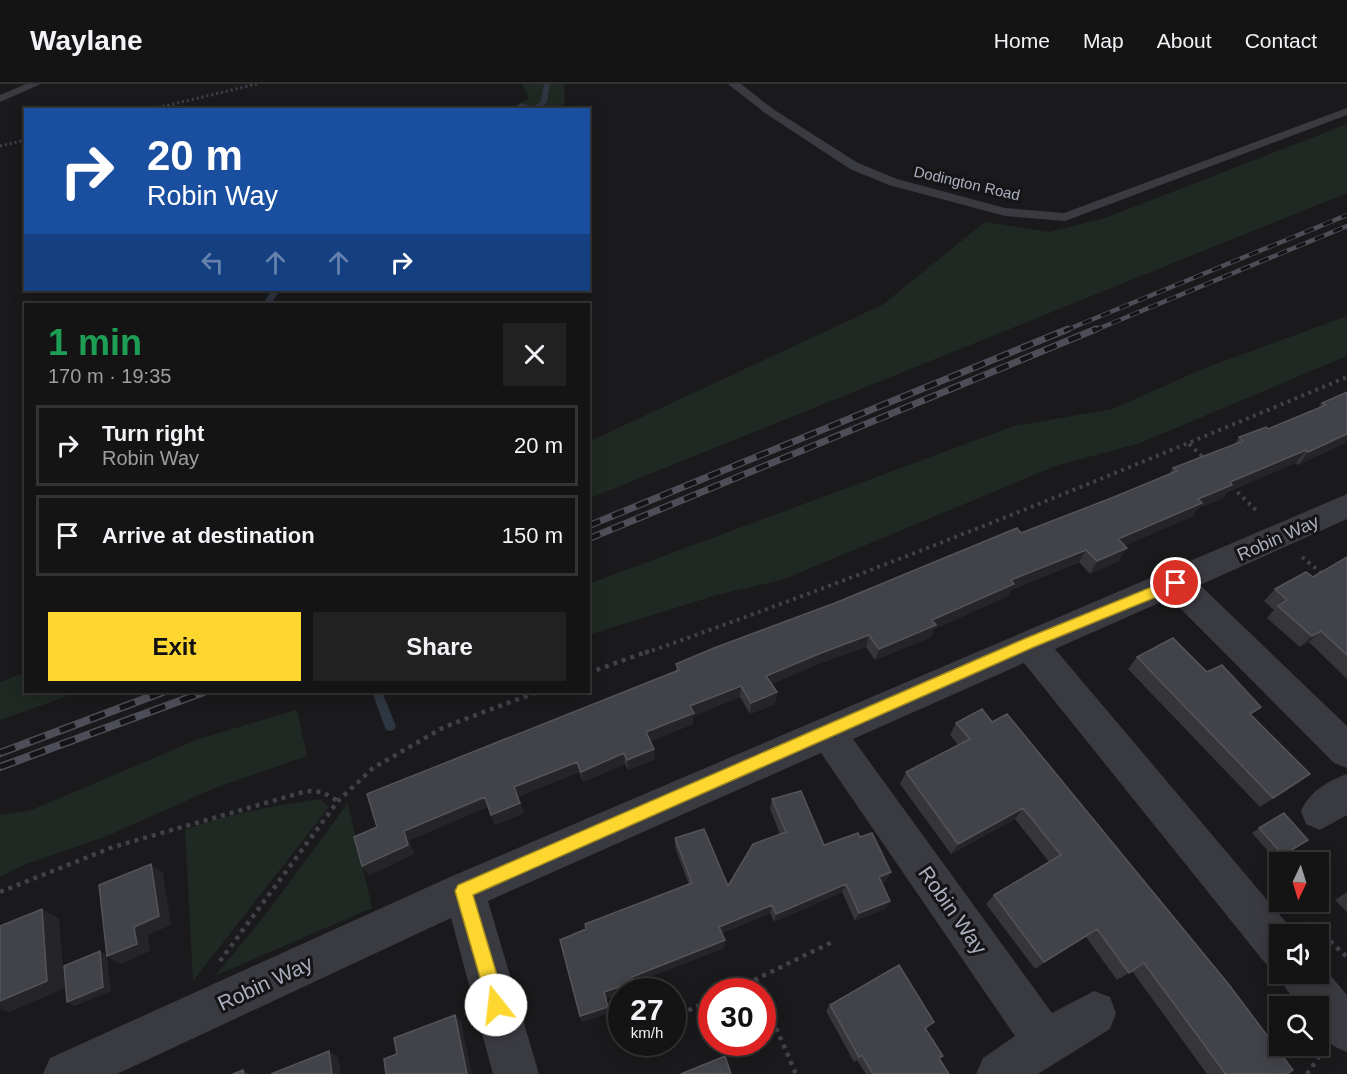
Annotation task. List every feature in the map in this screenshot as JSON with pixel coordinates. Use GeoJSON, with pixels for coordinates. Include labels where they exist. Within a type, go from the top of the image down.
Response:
{"type":"FeatureCollection","features":[{"type":"Feature","properties":{"kind":"street","name":"Robin Way"},"geometry":{"type":"LineString","coordinates":[[66,1074],[464,891],[1029,643],[1176,583],[1347,506]]}},
{"type":"Feature","properties":{"kind":"street"},"geometry":{"type":"LineString","coordinates":[[1176,583],[1347,751]]}},
{"type":"Feature","properties":{"kind":"street"},"geometry":{"type":"LineString","coordinates":[[1029,643],[1269,935]]}},
{"type":"Feature","properties":{"kind":"street","name":"Robin Way"},"geometry":{"type":"LineString","coordinates":[[827,732],[1046,1042]]}},
{"type":"Feature","properties":{"kind":"street"},"geometry":{"type":"LineString","coordinates":[[464,891],[516,1074]]}},
{"type":"Feature","properties":{"kind":"street"},"geometry":{"type":"LineString","coordinates":[[1305,984],[1333,1044]]}},
{"type":"Feature","properties":{"kind":"street"},"geometry":{"type":"LineString","coordinates":[[999,1074],[1094,1013]]}},
{"type":"Feature","properties":{"kind":"lane"},"geometry":{"type":"LineString","coordinates":[[0,99],[35,84]]}},
{"type":"Feature","properties":{"kind":"lane","name":"Dodington Road"},"geometry":{"type":"LineString","coordinates":[[734,84],[769,111],[854,166],[893,182],[1005,212],[1065,217],[1347,111]]}},
{"type":"Feature","properties":{"kind":"path"},"geometry":{"type":"LineString","coordinates":[[156,108],[257,84]]}},
{"type":"Feature","properties":{"kind":"path"},"geometry":{"type":"LineString","coordinates":[[0,146],[24,140]]}},
{"type":"Feature","properties":{"kind":"path"},"geometry":{"type":"LineString","coordinates":[[590,672],[770,609],[1189,444],[1347,377]]}},
{"type":"Feature","properties":{"kind":"path"},"geometry":{"type":"LineString","coordinates":[[1189,444],[1211,466]]}},
{"type":"Feature","properties":{"kind":"path"},"geometry":{"type":"LineString","coordinates":[[1227,481],[1282,536]]}},
{"type":"Feature","properties":{"kind":"path"},"geometry":{"type":"LineString","coordinates":[[1312,567],[1330,579]]}},
{"type":"Feature","properties":{"kind":"path"},"geometry":{"type":"LineString","coordinates":[[218,964],[338,801],[373,768],[444,727],[534,693]]}},
{"type":"Feature","properties":{"kind":"path"},"geometry":{"type":"LineString","coordinates":[[0,892],[112,846],[198,820],[307,791],[322,792],[338,801]]}},
{"type":"Feature","properties":{"kind":"path"},"geometry":{"type":"LineString","coordinates":[[1303,916],[1347,957]]}},
{"type":"Feature","properties":{"kind":"path"},"geometry":{"type":"LineString","coordinates":[[760,978],[832,942]]}},
{"type":"Feature","properties":{"kind":"path"},"geometry":{"type":"LineString","coordinates":[[776,1028],[796,1074]]}},
{"type":"Feature","properties":{"kind":"path"},"geometry":{"type":"LineString","coordinates":[[1307,1074],[1333,1044]]}},
{"type":"Feature","properties":{"kind":"shaded area"},"geometry":{"type":"Polygon","coordinates":[[[522,84],[564,84],[565,103],[558,108],[512,108],[529,98],[522,84]]]}},
{"type":"Feature","properties":{"kind":"shaded area"},"geometry":{"type":"Polygon","coordinates":[[[1347,124],[1347,193],[590,498],[590,441],[882,305],[985,222],[1050,232],[1105,218],[1347,124]]]}},
{"type":"Feature","properties":{"kind":"shaded area"},"geometry":{"type":"Polygon","coordinates":[[[1347,316],[1347,356],[1138,444],[1058,465],[782,580],[717,595],[590,634],[590,583],[1014,426],[1112,409],[1205,368],[1347,316]]]}},
{"type":"Feature","properties":{"kind":"shaded area"},"geometry":{"type":"Polygon","coordinates":[[[24,673],[24,693],[76,693],[0,720],[0,682],[24,673]]]}},
{"type":"Feature","properties":{"kind":"shaded area"},"geometry":{"type":"Polygon","coordinates":[[[297,710],[307,756],[215,788],[107,836],[21,866],[0,877],[0,815],[29,811],[201,738],[297,710]]]}},
{"type":"Feature","properties":{"kind":"shaded area"},"geometry":{"type":"Polygon","coordinates":[[[320,799],[329,807],[193,981],[185,830],[269,807],[320,799]]]}},
{"type":"Feature","properties":{"kind":"shaded area"},"geometry":{"type":"Polygon","coordinates":[[[348,803],[372,908],[215,976],[269,910],[348,803]]]}},
{"type":"Feature","properties":{"kind":"building"},"geometry":{"type":"Polygon","coordinates":[[[1347,392],[1347,434],[1308,452],[1306,450],[1230,482],[1232,485],[1198,499],[1202,503],[1118,539],[1127,548],[1097,561],[1086,550],[1011,580],[1014,584],[932,620],[936,625],[879,649],[869,635],[821,653],[766,676],[777,692],[751,703],[741,686],[690,706],[694,713],[646,732],[654,749],[627,760],[624,753],[581,772],[577,762],[514,787],[520,803],[491,815],[485,797],[404,831],[408,845],[362,866],[354,837],[377,827],[367,794],[679,670],[676,664],[714,648],[835,603],[1017,528],[1021,533],[1114,497],[1177,471],[1173,468],[1243,441],[1239,437],[1266,427],[1268,429],[1326,405],[1322,403],[1347,392]]]}},
{"type":"Feature","properties":{"kind":"building"},"geometry":{"type":"Polygon","coordinates":[[[1347,557],[1347,655],[1321,631],[1312,636],[1278,606],[1287,600],[1275,589],[1306,572],[1313,577],[1347,557]]]}},
{"type":"Feature","properties":{"kind":"building"},"geometry":{"type":"Polygon","coordinates":[[[1173,638],[1207,672],[1222,665],[1261,707],[1250,714],[1310,774],[1273,798],[1137,657],[1173,638]]]}},
{"type":"Feature","properties":{"kind":"building"},"geometry":{"type":"Polygon","coordinates":[[[982,709],[992,722],[1007,714],[1230,986],[1269,1038],[1269,1056],[1282,1056],[1293,1070],[1287,1074],[1224,1074],[1144,963],[1129,973],[1097,929],[1044,962],[994,895],[1061,855],[1023,808],[958,844],[906,772],[970,739],[956,723],[982,709]]]}},
{"type":"Feature","properties":{"kind":"building"},"geometry":{"type":"Polygon","coordinates":[[[801,791],[824,845],[858,833],[860,837],[872,833],[891,872],[879,877],[890,901],[859,913],[846,884],[776,914],[772,905],[719,927],[725,940],[632,978],[608,978],[608,991],[604,992],[608,1007],[580,1016],[560,940],[586,929],[585,924],[692,883],[675,838],[704,829],[728,886],[753,844],[786,832],[772,799],[801,791]]]}},
{"type":"Feature","properties":{"kind":"building"},"geometry":{"type":"Polygon","coordinates":[[[1284,813],[1308,840],[1288,852],[1280,852],[1259,828],[1284,813]]]}},
{"type":"Feature","properties":{"kind":"building"},"geometry":{"type":"Polygon","coordinates":[[[151,864],[159,916],[134,927],[137,944],[107,956],[99,885],[151,864]]]}},
{"type":"Feature","properties":{"kind":"building"},"geometry":{"type":"Polygon","coordinates":[[[42,909],[47,981],[0,1001],[0,926],[42,909]]]}},
{"type":"Feature","properties":{"kind":"building"},"geometry":{"type":"Polygon","coordinates":[[[100,951],[103,987],[67,1002],[64,966],[100,951]]]}},
{"type":"Feature","properties":{"kind":"building"},"geometry":{"type":"Polygon","coordinates":[[[899,965],[934,1022],[925,1028],[943,1056],[939,1058],[949,1074],[873,1074],[862,1055],[859,1057],[830,1005],[899,965]]]}},
{"type":"Feature","properties":{"kind":"building"},"geometry":{"type":"Polygon","coordinates":[[[455,1015],[467,1074],[386,1074],[384,1059],[397,1054],[394,1038],[455,1015]]]}},
{"type":"Feature","properties":{"kind":"building"},"geometry":{"type":"Polygon","coordinates":[[[329,1051],[332,1074],[271,1074],[329,1051]]]}},
{"type":"Feature","properties":{"kind":"building"},"geometry":{"type":"Polygon","coordinates":[[[725,1056],[731,1074],[681,1074],[725,1056]]]}},
{"type":"Feature","properties":{"kind":"waterway"},"geometry":{"type":"LineString","coordinates":[[537,108],[544,102],[547,84]]}},
{"type":"Feature","properties":{"kind":"waterway"},"geometry":{"type":"LineString","coordinates":[[517,108],[522,105],[527,108]]}},
{"type":"Feature","properties":{"kind":"waterway"},"geometry":{"type":"LineString","coordinates":[[268,303],[275,291]]}},
{"type":"Feature","properties":{"kind":"waterway"},"geometry":{"type":"LineString","coordinates":[[377,693],[390,726]]}},
{"type":"Feature","properties":{"kind":"railway"},"geometry":{"type":"LineString","coordinates":[[1064,331],[1347,215]]}},
{"type":"Feature","properties":{"kind":"railway"},"geometry":{"type":"LineString","coordinates":[[1093,331],[1347,226]]}},
{"type":"Feature","properties":{"kind":"railway"},"geometry":{"type":"LineString","coordinates":[[590,525],[1068,329]]}},
{"type":"Feature","properties":{"kind":"railway"},"geometry":{"type":"LineString","coordinates":[[590,538],[1096,329]]}},
{"type":"Feature","properties":{"kind":"railway"},"geometry":{"type":"LineString","coordinates":[[0,753],[160,693]]}},
{"type":"Feature","properties":{"kind":"railway"},"geometry":{"type":"LineString","coordinates":[[0,767],[201,693]]}},
{"type":"Feature","properties":{"kind":"route"},"geometry":{"type":"LineString","coordinates":[[496,1005],[464,891],[1029,643],[1176,583]]}}]}
